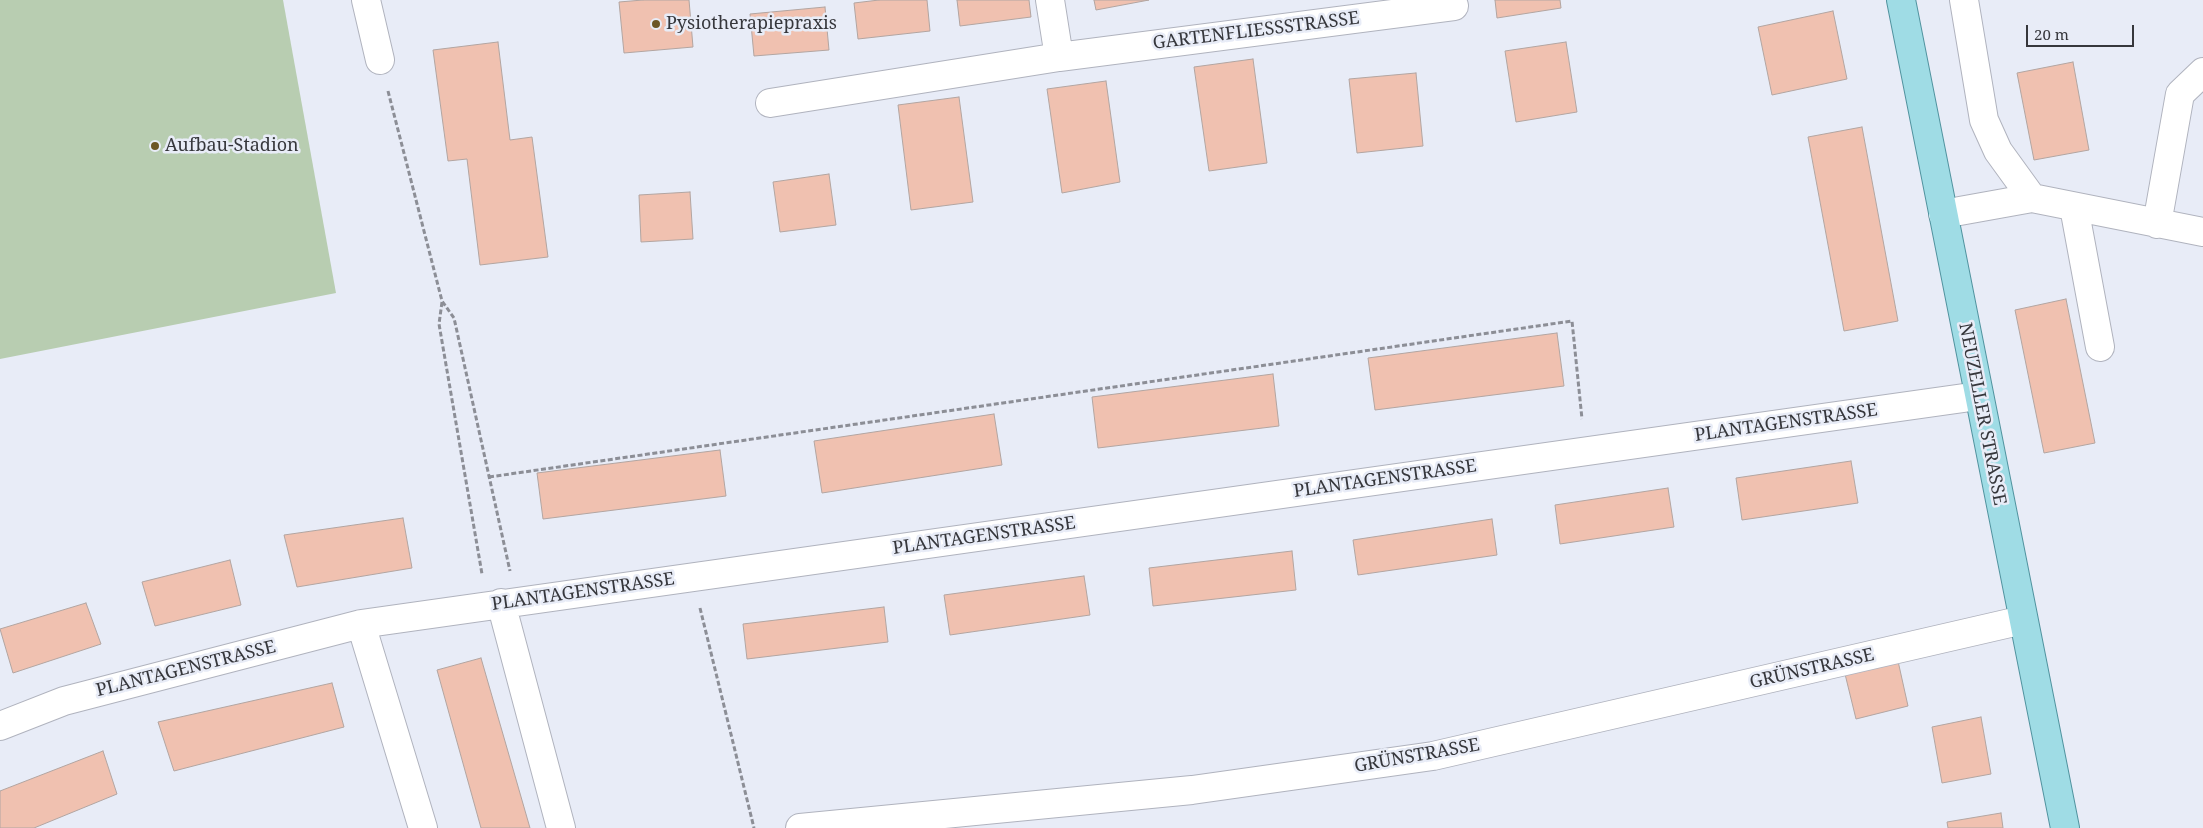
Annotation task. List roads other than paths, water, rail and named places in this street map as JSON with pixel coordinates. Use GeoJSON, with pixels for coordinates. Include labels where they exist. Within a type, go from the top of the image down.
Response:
{"type":"FeatureCollection","features":[{"type":"Feature","properties":{"kind":"main road","name":"NEUZELLER STRASSE"},"geometry":{"type":"LineString","coordinates":[[1901,0],[2065,828]]}},
{"type":"Feature","properties":{"kind":"street"},"geometry":{"type":"LineString","coordinates":[[366,0],[380,60]]}},
{"type":"Feature","properties":{"kind":"street"},"geometry":{"type":"LineString","coordinates":[[1050,0],[1059,57]]}},
{"type":"Feature","properties":{"kind":"street"},"geometry":{"type":"LineString","coordinates":[[1964,0],[1984,120],[1998,151],[2032,198]]}},
{"type":"Feature","properties":{"kind":"street","name":"GARTENFLIESSSTRASSE"},"geometry":{"type":"LineString","coordinates":[[770,102],[1059,57],[1454,6]]}},
{"type":"Feature","properties":{"kind":"street"},"geometry":{"type":"LineString","coordinates":[[2157,224],[2180,94],[2203,72]]}},
{"type":"Feature","properties":{"kind":"street"},"geometry":{"type":"LineString","coordinates":[[1942,214],[2032,198],[2203,232]]}},
{"type":"Feature","properties":{"kind":"street"},"geometry":{"type":"LineString","coordinates":[[2074,207],[2100,347]]}},
{"type":"Feature","properties":{"kind":"street","name":"PLANTAGENSTRASSE"},"geometry":{"type":"LineString","coordinates":[[0,726],[64,700],[361,624],[1978,396]]}},
{"type":"Feature","properties":{"kind":"street"},"geometry":{"type":"LineString","coordinates":[[502,603],[561,828]]}},
{"type":"Feature","properties":{"kind":"street","name":"GRÜNSTRASSE"},"geometry":{"type":"LineString","coordinates":[[800,828],[1192,790],[1433,756],[2023,620]]}},
{"type":"Feature","properties":{"kind":"street"},"geometry":{"type":"LineString","coordinates":[[361,624],[423,828]]}},
{"type":"Feature","properties":{"kind":"place","name":"Pysiotherapiepraxis"},"geometry":{"type":"Point","coordinates":[656,24]}},
{"type":"Feature","properties":{"kind":"place","name":"Aufbau-Stadion"},"geometry":{"type":"Point","coordinates":[155,146]}}]}
